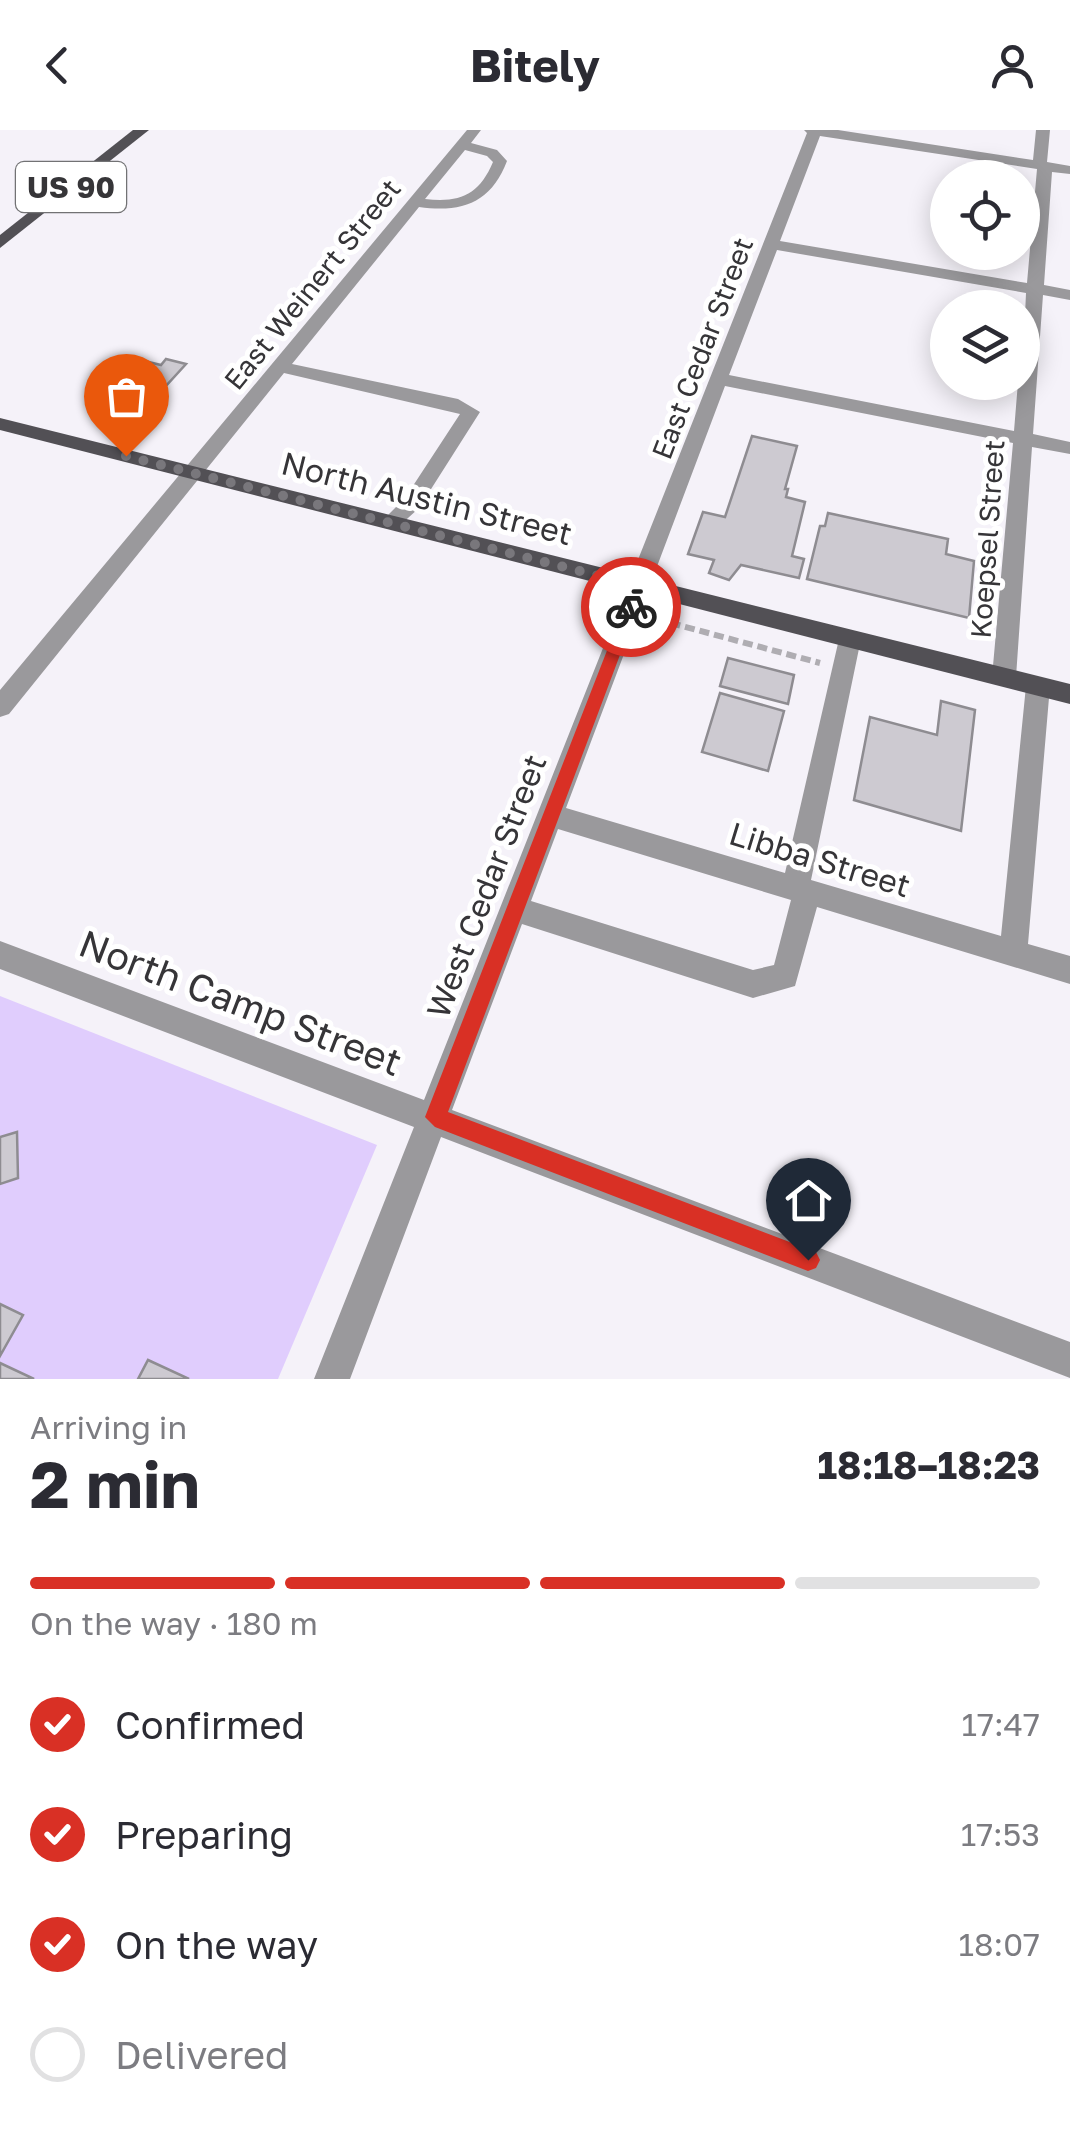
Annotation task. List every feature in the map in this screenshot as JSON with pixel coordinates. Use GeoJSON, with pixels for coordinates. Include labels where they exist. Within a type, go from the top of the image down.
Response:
{"type":"FeatureCollection","features":[{"type":"Feature","properties":{"kind":"main road","name":"US 90"},"geometry":{"type":"LineString","coordinates":[[0,243],[142,130]]}},
{"type":"Feature","properties":{"kind":"main road","name":"North Austin Street"},"geometry":{"type":"LineString","coordinates":[[0,424],[1070,694]]}},
{"type":"Feature","properties":{"kind":"street","name":"East Weinert Street"},"geometry":{"type":"LineString","coordinates":[[0,707],[474,130]]}},
{"type":"Feature","properties":{"kind":"street"},"geometry":{"type":"LineString","coordinates":[[813,130],[1070,170]]}},
{"type":"Feature","properties":{"kind":"street","name":"East Cedar Street"},"geometry":{"type":"LineString","coordinates":[[639,586],[813,130]]}},
{"type":"Feature","properties":{"kind":"street","name":"Koepsel Street"},"geometry":{"type":"LineString","coordinates":[[1004,677],[1036,289],[1042,130]]}},
{"type":"Feature","properties":{"kind":"street"},"geometry":{"type":"LineString","coordinates":[[415,202],[461,206],[476,198],[500,161],[492,153],[461,146]]}},
{"type":"Feature","properties":{"kind":"street"},"geometry":{"type":"LineString","coordinates":[[772,244],[1070,295]]}},
{"type":"Feature","properties":{"kind":"street"},"geometry":{"type":"LineString","coordinates":[[280,367],[458,405],[471,412],[412,503],[390,523]]}},
{"type":"Feature","properties":{"kind":"street"},"geometry":{"type":"LineString","coordinates":[[719,379],[1070,448]]}},
{"type":"Feature","properties":{"kind":"street","name":"West Cedar Street"},"geometry":{"type":"LineString","coordinates":[[332,1379],[639,586]]}},
{"type":"Feature","properties":{"kind":"street"},"geometry":{"type":"LineString","coordinates":[[514,910],[753,984],[784,976],[850,639]]}},
{"type":"Feature","properties":{"kind":"street"},"geometry":{"type":"LineString","coordinates":[[1013,954],[1038,686]]}},
{"type":"Feature","properties":{"kind":"street","name":"Libba Street"},"geometry":{"type":"LineString","coordinates":[[550,815],[1070,970]]}},
{"type":"Feature","properties":{"kind":"street","name":"North Camp Street"},"geometry":{"type":"LineString","coordinates":[[0,954],[1070,1360]]}},
{"type":"Feature","properties":{"kind":"path"},"geometry":{"type":"LineString","coordinates":[[656,618],[842,669]]}},
{"type":"Feature","properties":{"kind":"shaded area"},"geometry":{"type":"Polygon","coordinates":[[[0,996],[377,1145],[278,1379],[0,1379],[0,996]]]}},
{"type":"Feature","properties":{"kind":"building"},"geometry":{"type":"Polygon","coordinates":[[[166,359],[186,364],[153,400],[112,390],[140,360],[161,365],[166,359]]]}},
{"type":"Feature","properties":{"kind":"building"},"geometry":{"type":"Polygon","coordinates":[[[752,436],[797,446],[785,489],[786,497],[805,502],[792,556],[804,559],[799,578],[741,565],[729,580],[709,573],[714,560],[688,554],[703,512],[725,517],[752,436]]]}},
{"type":"Feature","properties":{"kind":"building"},"geometry":{"type":"Polygon","coordinates":[[[828,513],[948,539],[946,554],[974,561],[969,618],[807,579],[820,526],[825,526],[828,513]]]}},
{"type":"Feature","properties":{"kind":"building"},"geometry":{"type":"Polygon","coordinates":[[[728,658],[794,675],[788,704],[720,686],[728,658]]]}},
{"type":"Feature","properties":{"kind":"building"},"geometry":{"type":"Polygon","coordinates":[[[720,693],[784,711],[768,771],[702,752],[720,693]]]}},
{"type":"Feature","properties":{"kind":"building"},"geometry":{"type":"Polygon","coordinates":[[[941,701],[975,710],[961,831],[854,800],[870,717],[937,735],[941,701]]]}},
{"type":"Feature","properties":{"kind":"building"},"geometry":{"type":"Polygon","coordinates":[[[17,1132],[18,1178],[0,1184],[0,1137],[17,1132]]]}},
{"type":"Feature","properties":{"kind":"building"},"geometry":{"type":"Polygon","coordinates":[[[0,1304],[23,1315],[0,1356],[0,1304]]]}},
{"type":"Feature","properties":{"kind":"building"},"geometry":{"type":"Polygon","coordinates":[[[148,1360],[189,1379],[138,1379],[148,1360]]]}},
{"type":"Feature","properties":{"kind":"building"},"geometry":{"type":"Polygon","coordinates":[[[0,1363],[34,1379],[0,1379],[0,1363]]]}},
{"type":"Feature","properties":{"kind":"way so far"},"geometry":{"type":"LineString","coordinates":[[126,456],[639,586],[631,607]]}},
{"type":"Feature","properties":{"kind":"route"},"geometry":{"type":"LineString","coordinates":[[631,607],[435,1117],[808,1260]]}}]}
